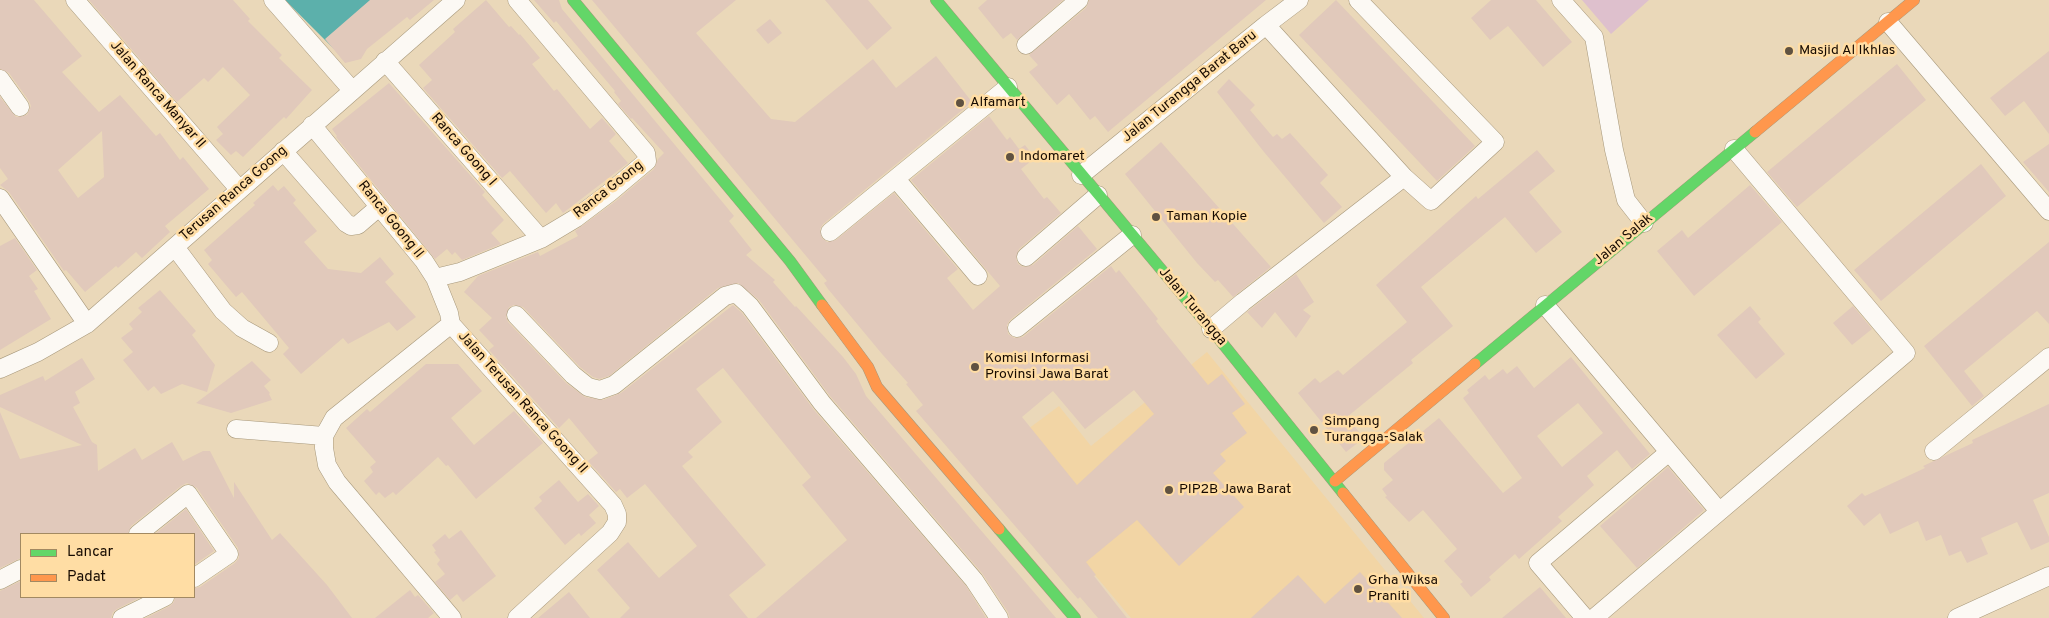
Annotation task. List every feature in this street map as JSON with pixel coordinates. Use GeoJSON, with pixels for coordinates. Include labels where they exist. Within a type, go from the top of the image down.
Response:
{"type":"FeatureCollection","features":[{"type":"Feature","properties":{"kind":"street","name":"Jalan Ranca Manyar II"},"geometry":{"type":"LineString","coordinates":[[75,0],[239,189]]}},
{"type":"Feature","properties":{"kind":"street"},"geometry":{"type":"LineString","coordinates":[[274,0],[352,90]]}},
{"type":"Feature","properties":{"kind":"street","name":"Terusan Ranca Goong"},"geometry":{"type":"LineString","coordinates":[[0,369],[38,352],[87,324],[456,0]]}},
{"type":"Feature","properties":{"kind":"street","name":"Ranca Goong"},"geometry":{"type":"LineString","coordinates":[[435,278],[460,272],[541,238],[576,218],[645,164],[648,157],[517,0]]}},
{"type":"Feature","properties":{"kind":"street"},"geometry":{"type":"LineString","coordinates":[[573,0],[790,261],[868,367],[876,388],[1076,618]]}},
{"type":"Feature","properties":{"kind":"street","name":"Jalan Turangga"},"geometry":{"type":"LineString","coordinates":[[936,0],[1211,329],[1444,618]]}},
{"type":"Feature","properties":{"kind":"street"},"geometry":{"type":"LineString","coordinates":[[1026,45],[1079,0]]}},
{"type":"Feature","properties":{"kind":"street","name":"Jalan Turangga Barat Baru"},"geometry":{"type":"LineString","coordinates":[[1081,175],[1299,0]]}},
{"type":"Feature","properties":{"kind":"street"},"geometry":{"type":"LineString","coordinates":[[1266,25],[1404,177],[1431,201],[1495,142],[1358,0]]}},
{"type":"Feature","properties":{"kind":"street"},"geometry":{"type":"LineString","coordinates":[[1562,0],[1594,37],[1614,150],[1626,200],[1644,223]]}},
{"type":"Feature","properties":{"kind":"street","name":"Jalan Salak"},"geometry":{"type":"LineString","coordinates":[[1335,481],[1914,0]]}},
{"type":"Feature","properties":{"kind":"street"},"geometry":{"type":"LineString","coordinates":[[1888,22],[2049,211]]}},
{"type":"Feature","properties":{"kind":"street","name":"Ranca Goong I"},"geometry":{"type":"LineString","coordinates":[[385,61],[541,238]]}},
{"type":"Feature","properties":{"kind":"street"},"geometry":{"type":"LineString","coordinates":[[0,78],[20,107]]}},
{"type":"Feature","properties":{"kind":"street"},"geometry":{"type":"LineString","coordinates":[[830,232],[1008,87]]}},
{"type":"Feature","properties":{"kind":"street","name":"Ranca Goong II"},"geometry":{"type":"LineString","coordinates":[[312,125],[424,261],[435,278],[449,313],[451,324]]}},
{"type":"Feature","properties":{"kind":"street"},"geometry":{"type":"LineString","coordinates":[[1594,618],[1906,353],[1734,150]]}},
{"type":"Feature","properties":{"kind":"street"},"geometry":{"type":"LineString","coordinates":[[283,151],[346,223],[351,226],[358,224],[380,207]]}},
{"type":"Feature","properties":{"kind":"street"},"geometry":{"type":"LineString","coordinates":[[1211,329],[1242,302],[1404,177]]}},
{"type":"Feature","properties":{"kind":"street"},"geometry":{"type":"LineString","coordinates":[[896,179],[978,276]]}},
{"type":"Feature","properties":{"kind":"street"},"geometry":{"type":"LineString","coordinates":[[1026,257],[1098,196]]}},
{"type":"Feature","properties":{"kind":"street"},"geometry":{"type":"LineString","coordinates":[[1,203],[87,324]]}},
{"type":"Feature","properties":{"kind":"street"},"geometry":{"type":"LineString","coordinates":[[1018,328],[1132,235]]}},
{"type":"Feature","properties":{"kind":"street"},"geometry":{"type":"LineString","coordinates":[[175,246],[223,311],[242,328],[269,343]]}},
{"type":"Feature","properties":{"kind":"street"},"geometry":{"type":"LineString","coordinates":[[516,315],[573,375],[588,387],[600,390],[614,386],[725,296],[736,293],[755,312],[822,403],[974,580],[999,618]]}},
{"type":"Feature","properties":{"kind":"street"},"geometry":{"type":"LineString","coordinates":[[1545,306],[1719,512]]}},
{"type":"Feature","properties":{"kind":"street","name":"Jalan Terusan Ranca Goong II"},"geometry":{"type":"LineString","coordinates":[[324,436],[334,418],[451,324],[613,505],[617,514],[617,522],[610,533],[517,618]]}},
{"type":"Feature","properties":{"kind":"street"},"geometry":{"type":"LineString","coordinates":[[1934,451],[2049,357]]}},
{"type":"Feature","properties":{"kind":"street"},"geometry":{"type":"LineString","coordinates":[[236,429],[324,436],[327,464],[337,482],[452,618]]}},
{"type":"Feature","properties":{"kind":"street"},"geometry":{"type":"LineString","coordinates":[[1585,618],[1538,563],[1669,452]]}},
{"type":"Feature","properties":{"kind":"street"},"geometry":{"type":"LineString","coordinates":[[139,533],[188,494],[228,554],[195,577]]}},
{"type":"Feature","properties":{"kind":"street"},"geometry":{"type":"LineString","coordinates":[[0,580],[20,570]]}},
{"type":"Feature","properties":{"kind":"street"},"geometry":{"type":"LineString","coordinates":[[1957,618],[2049,576]]}},
{"type":"Feature","properties":{"kind":"street"},"geometry":{"type":"LineString","coordinates":[[122,618],[163,598]]}},
{"type":"Feature","properties":{"kind":"shaded area"},"geometry":{"type":"Polygon","coordinates":[[[1582,0],[1649,0],[1611,34],[1582,0]]]}},
{"type":"Feature","properties":{"kind":"shaded area"},"geometry":{"type":"Polygon","coordinates":[[[1207,352],[1424,618],[1131,618],[1043,513],[997,452],[1059,406],[1091,446],[1207,352]]]}},
{"type":"Feature","properties":{"kind":"water"},"geometry":{"type":"Polygon","coordinates":[[[285,0],[409,0],[347,62],[285,0]]]}},
{"type":"Feature","properties":{"kind":"building"},"geometry":{"type":"Polygon","coordinates":[[[0,0],[34,0],[82,56],[62,72],[99,112],[120,95],[156,136],[160,133],[180,160],[183,157],[209,189],[165,226],[170,232],[142,258],[136,252],[85,292],[66,270],[64,271],[9,192],[0,185],[8,179],[0,168],[0,97],[16,117],[27,115],[31,106],[9,73],[0,69],[0,0]],[[102,131],[58,170],[78,198],[104,177],[102,131]]]}},
{"type":"Feature","properties":{"kind":"building"},"geometry":{"type":"Polygon","coordinates":[[[89,0],[233,0],[250,19],[248,21],[282,55],[279,58],[312,90],[286,119],[284,117],[243,157],[236,151],[231,155],[216,140],[223,134],[217,127],[250,95],[223,67],[208,82],[204,78],[177,102],[89,0]]]}},
{"type":"Feature","properties":{"kind":"building"},"geometry":{"type":"Polygon","coordinates":[[[370,0],[434,0],[410,20],[407,17],[367,49],[361,59],[345,63],[325,39],[370,0]]]}},
{"type":"Feature","properties":{"kind":"building"},"geometry":{"type":"Polygon","coordinates":[[[486,0],[509,27],[511,26],[520,34],[540,58],[532,64],[554,91],[557,89],[590,129],[602,118],[616,134],[609,141],[628,163],[563,213],[556,203],[546,213],[510,171],[502,178],[423,88],[432,80],[419,65],[455,32],[453,29],[486,0]]]}},
{"type":"Feature","properties":{"kind":"building"},"geometry":{"type":"Polygon","coordinates":[[[534,0],[559,0],[562,9],[734,216],[729,221],[752,250],[746,255],[775,280],[773,282],[795,307],[843,357],[856,374],[866,396],[1056,618],[1010,618],[982,573],[830,396],[759,300],[738,283],[718,288],[609,376],[599,379],[593,377],[580,367],[523,307],[514,305],[509,307],[506,317],[508,322],[566,383],[585,397],[603,400],[621,393],[733,305],[742,313],[814,410],[966,586],[986,618],[756,618],[847,540],[802,485],[811,477],[723,368],[696,389],[722,422],[688,452],[693,457],[682,466],[766,565],[729,595],[748,618],[620,618],[630,608],[597,570],[628,542],[659,578],[697,546],[645,484],[627,498],[620,489],[616,492],[588,461],[598,453],[569,418],[559,428],[489,350],[494,346],[479,330],[492,318],[464,292],[478,276],[538,252],[540,256],[578,236],[575,231],[616,201],[654,169],[658,159],[664,153],[618,104],[621,101],[615,91],[556,21],[554,23],[534,0]]]}},
{"type":"Feature","properties":{"kind":"building"},"geometry":{"type":"Polygon","coordinates":[[[592,0],[736,0],[696,33],[771,119],[795,122],[873,59],[896,88],[936,56],[972,102],[823,224],[820,229],[822,238],[827,242],[836,240],[894,193],[958,269],[947,278],[973,310],[1000,286],[911,180],[989,116],[1007,140],[1010,137],[1019,149],[1025,145],[1035,158],[1021,169],[1044,199],[1047,197],[1061,213],[1019,249],[1016,258],[1018,264],[1023,267],[1033,265],[1078,226],[1097,249],[1010,320],[1007,325],[1008,334],[1014,338],[1023,337],[1111,266],[1116,273],[1119,270],[1158,319],[1156,321],[1208,385],[1222,374],[1245,404],[1232,413],[1247,433],[1220,454],[1226,461],[1213,473],[1244,507],[1179,566],[1137,520],[1086,562],[1096,575],[1094,576],[1127,618],[1098,618],[1080,597],[1078,599],[916,411],[923,405],[906,384],[908,383],[828,289],[824,283],[827,281],[592,0]],[[1134,390],[1085,429],[1053,391],[1022,417],[1077,485],[1154,414],[1134,390]]]}},
{"type":"Feature","properties":{"kind":"building"},"geometry":{"type":"Polygon","coordinates":[[[825,0],[868,0],[892,28],[867,50],[825,0]]]}},
{"type":"Feature","properties":{"kind":"building"},"geometry":{"type":"Polygon","coordinates":[[[987,0],[1063,0],[1017,40],[1011,33],[1003,39],[978,8],[987,0]]]}},
{"type":"Feature","properties":{"kind":"building"},"geometry":{"type":"Polygon","coordinates":[[[1089,0],[1266,0],[1108,132],[1095,116],[1090,120],[1069,94],[1057,105],[1029,72],[1038,65],[1029,55],[1086,8],[1089,0]]]}},
{"type":"Feature","properties":{"kind":"building"},"geometry":{"type":"Polygon","coordinates":[[[1336,0],[1475,146],[1437,181],[1299,35],[1336,0]]]}},
{"type":"Feature","properties":{"kind":"building"},"geometry":{"type":"Polygon","coordinates":[[[1491,0],[1536,0],[1572,42],[1543,67],[1508,26],[1490,40],[1471,18],[1491,0]]]}},
{"type":"Feature","properties":{"kind":"building"},"geometry":{"type":"Polygon","coordinates":[[[770,19],[782,33],[768,44],[756,30],[770,19]]]}},
{"type":"Feature","properties":{"kind":"building"},"geometry":{"type":"Polygon","coordinates":[[[2049,51],[2049,134],[2024,101],[2005,116],[1990,98],[2049,51]]]}},
{"type":"Feature","properties":{"kind":"building"},"geometry":{"type":"Polygon","coordinates":[[[1897,64],[1926,100],[1797,207],[1767,172],[1897,64]]]}},
{"type":"Feature","properties":{"kind":"building"},"geometry":{"type":"Polygon","coordinates":[[[1229,79],[1255,105],[1250,110],[1273,137],[1277,134],[1282,139],[1290,133],[1328,175],[1320,183],[1342,207],[1324,223],[1264,152],[1217,92],[1229,79]]]}},
{"type":"Feature","properties":{"kind":"building"},"geometry":{"type":"Polygon","coordinates":[[[389,83],[485,192],[482,195],[504,220],[491,233],[501,244],[462,260],[455,252],[452,255],[447,249],[435,259],[336,137],[332,129],[389,83]]]}},
{"type":"Feature","properties":{"kind":"building"},"geometry":{"type":"Polygon","coordinates":[[[1161,142],[1271,267],[1233,297],[1218,280],[1215,282],[1197,263],[1125,174],[1161,142]]]}},
{"type":"Feature","properties":{"kind":"building"},"geometry":{"type":"Polygon","coordinates":[[[2049,144],[2049,192],[2023,162],[2049,144]]]}},
{"type":"Feature","properties":{"kind":"building"},"geometry":{"type":"Polygon","coordinates":[[[1537,150],[1555,171],[1529,192],[1562,232],[1536,253],[1505,217],[1421,287],[1453,326],[1411,360],[1413,363],[1347,417],[1364,438],[1346,452],[1298,393],[1315,378],[1320,383],[1338,370],[1343,375],[1407,322],[1376,285],[1476,196],[1478,199],[1537,150]]]}},
{"type":"Feature","properties":{"kind":"building"},"geometry":{"type":"Polygon","coordinates":[[[1981,164],[2006,196],[1881,301],[1854,270],[1981,164]]]}},
{"type":"Feature","properties":{"kind":"building"},"geometry":{"type":"Polygon","coordinates":[[[273,185],[278,191],[284,186],[296,200],[293,203],[317,231],[304,242],[328,269],[361,273],[380,257],[394,274],[385,282],[416,317],[397,331],[389,322],[348,344],[343,338],[301,374],[283,354],[289,348],[242,292],[236,297],[208,264],[212,260],[204,250],[255,205],[253,203],[273,185]]]}},
{"type":"Feature","properties":{"kind":"building"},"geometry":{"type":"Polygon","coordinates":[[[1750,185],[1782,222],[1694,296],[1657,251],[1682,230],[1688,238],[1750,185]]]}},
{"type":"Feature","properties":{"kind":"building"},"geometry":{"type":"Polygon","coordinates":[[[15,238],[37,270],[29,276],[38,289],[34,291],[51,319],[0,350],[0,246],[15,238]]]}},
{"type":"Feature","properties":{"kind":"building"},"geometry":{"type":"Polygon","coordinates":[[[2049,242],[2049,324],[2037,311],[1964,371],[1984,396],[1972,406],[1924,346],[2049,242]]]}},
{"type":"Feature","properties":{"kind":"building"},"geometry":{"type":"Polygon","coordinates":[[[1296,274],[1314,302],[1303,310],[1311,316],[1296,338],[1275,312],[1262,328],[1247,312],[1296,274]]]}},
{"type":"Feature","properties":{"kind":"building"},"geometry":{"type":"Polygon","coordinates":[[[160,290],[196,331],[192,335],[215,365],[207,392],[182,384],[161,394],[154,386],[148,391],[123,360],[133,352],[121,338],[133,329],[129,324],[142,312],[138,308],[160,290]]]}},
{"type":"Feature","properties":{"kind":"building"},"geometry":{"type":"Polygon","coordinates":[[[1750,306],[1761,319],[1758,322],[1785,354],[1756,379],[1717,335],[1750,306]]]}},
{"type":"Feature","properties":{"kind":"building"},"geometry":{"type":"Polygon","coordinates":[[[1853,306],[1872,329],[1852,345],[1833,323],[1853,306]]]}},
{"type":"Feature","properties":{"kind":"building"},"geometry":{"type":"Polygon","coordinates":[[[1571,357],[1650,454],[1632,469],[1617,450],[1587,476],[1594,485],[1558,517],[1562,521],[1519,559],[1515,554],[1489,577],[1491,580],[1471,597],[1460,584],[1463,582],[1444,561],[1457,549],[1423,510],[1409,522],[1385,497],[1387,496],[1382,489],[1393,480],[1384,470],[1384,463],[1439,418],[1503,493],[1522,478],[1463,398],[1469,393],[1467,390],[1485,375],[1489,380],[1503,369],[1507,374],[1517,366],[1534,388],[1571,357]],[[1578,403],[1537,436],[1562,467],[1603,433],[1578,403]]]}},
{"type":"Feature","properties":{"kind":"building"},"geometry":{"type":"Polygon","coordinates":[[[82,358],[95,379],[75,392],[80,403],[73,407],[92,442],[97,445],[98,471],[135,448],[142,460],[172,442],[183,461],[203,451],[210,451],[234,498],[234,482],[272,540],[280,533],[327,585],[352,618],[146,618],[170,606],[175,598],[195,598],[195,588],[200,587],[235,563],[239,558],[238,548],[197,488],[187,483],[131,526],[128,533],[20,533],[20,558],[0,568],[0,412],[20,459],[82,445],[0,407],[0,395],[43,376],[45,381],[82,358]]]}},
{"type":"Feature","properties":{"kind":"building"},"geometry":{"type":"Polygon","coordinates":[[[252,361],[271,380],[264,386],[270,393],[272,400],[231,413],[196,403],[252,361]]]}},
{"type":"Feature","properties":{"kind":"building"},"geometry":{"type":"Polygon","coordinates":[[[426,364],[458,364],[482,391],[451,418],[474,445],[514,411],[543,443],[476,499],[448,465],[446,466],[438,457],[396,495],[393,492],[385,498],[379,492],[376,495],[364,481],[373,472],[370,467],[376,462],[346,428],[367,409],[370,412],[426,364]]]}},
{"type":"Feature","properties":{"kind":"building"},"geometry":{"type":"Polygon","coordinates":[[[2049,404],[2049,493],[2033,500],[2049,537],[2049,542],[2031,550],[2017,522],[1981,538],[1988,554],[1967,563],[1961,551],[1949,556],[1941,535],[1926,541],[1918,521],[1890,534],[1880,513],[1864,526],[1847,506],[1862,493],[1865,496],[1925,468],[1923,466],[1973,443],[1972,440],[2049,404]]]}},
{"type":"Feature","properties":{"kind":"building"},"geometry":{"type":"Polygon","coordinates":[[[1668,467],[1704,510],[1637,568],[1600,526],[1668,467]]]}},
{"type":"Feature","properties":{"kind":"building"},"geometry":{"type":"Polygon","coordinates":[[[559,480],[578,502],[588,494],[599,506],[589,515],[596,523],[581,536],[579,533],[565,545],[534,508],[542,501],[539,497],[559,480]]]}},
{"type":"Feature","properties":{"kind":"building"},"geometry":{"type":"Polygon","coordinates":[[[186,509],[214,551],[195,564],[195,533],[156,533],[186,509]]]}},
{"type":"Feature","properties":{"kind":"building"},"geometry":{"type":"Polygon","coordinates":[[[461,530],[496,576],[463,602],[457,594],[450,600],[435,582],[445,574],[437,564],[440,560],[434,552],[436,551],[432,545],[445,534],[449,539],[461,530]]]}},
{"type":"Feature","properties":{"kind":"building","name":"Grha Wiksa Praniti"},"geometry":{"type":"Polygon","coordinates":[[[1360,572],[1402,618],[1251,618],[1298,575],[1325,604],[1360,572]]]}},
{"type":"Feature","properties":{"kind":"building"},"geometry":{"type":"Polygon","coordinates":[[[20,581],[20,598],[139,598],[117,609],[113,612],[111,618],[0,618],[0,591],[20,581]]]}},
{"type":"Feature","properties":{"kind":"building"},"geometry":{"type":"Polygon","coordinates":[[[1540,587],[1566,618],[1502,618],[1529,596],[1540,587]]]}},
{"type":"Feature","properties":{"kind":"building"},"geometry":{"type":"Polygon","coordinates":[[[410,590],[415,597],[418,595],[434,613],[428,618],[375,618],[410,590]]]}},
{"type":"Feature","properties":{"kind":"building"},"geometry":{"type":"Polygon","coordinates":[[[569,592],[590,618],[538,618],[569,592]]]}},
{"type":"Feature","properties":{"kind":"traffic: fast"},"geometry":{"type":"LineString","coordinates":[[573,0],[790,261],[822,305]]}},
{"type":"Feature","properties":{"kind":"traffic: fast"},"geometry":{"type":"LineString","coordinates":[[936,0],[1211,329],[1343,493]]}},
{"type":"Feature","properties":{"kind":"traffic: fast"},"geometry":{"type":"LineString","coordinates":[[1475,364],[1755,132]]}},
{"type":"Feature","properties":{"kind":"traffic: fast"},"geometry":{"type":"LineString","coordinates":[[999,529],[1075,618]]}},
{"type":"Feature","properties":{"kind":"traffic: slow"},"geometry":{"type":"LineString","coordinates":[[1755,132],[1914,0]]}},
{"type":"Feature","properties":{"kind":"traffic: slow"},"geometry":{"type":"LineString","coordinates":[[822,305],[868,367],[877,387],[999,529]]}},
{"type":"Feature","properties":{"kind":"traffic: slow"},"geometry":{"type":"LineString","coordinates":[[1335,481],[1475,364]]}},
{"type":"Feature","properties":{"kind":"traffic: slow"},"geometry":{"type":"LineString","coordinates":[[1343,493],[1444,618]]}},
{"type":"Feature","properties":{"kind":"place","name":"Masjid Al Ikhlas"},"geometry":{"type":"Point","coordinates":[1789,51]}},
{"type":"Feature","properties":{"kind":"place","name":"Alfamart"},"geometry":{"type":"Point","coordinates":[960,103]}},
{"type":"Feature","properties":{"kind":"place","name":"Indomaret"},"geometry":{"type":"Point","coordinates":[1010,157]}},
{"type":"Feature","properties":{"kind":"place","name":"Taman Kopie"},"geometry":{"type":"Point","coordinates":[1156,217]}},
{"type":"Feature","properties":{"kind":"place","name":"Komisi Informasi Provinsi Jawa Barat"},"geometry":{"type":"Point","coordinates":[975,367]}},
{"type":"Feature","properties":{"kind":"place","name":"Simpang Turangga-Salak"},"geometry":{"type":"Point","coordinates":[1314,430]}},
{"type":"Feature","properties":{"kind":"place","name":"PIP2B Jawa Barat"},"geometry":{"type":"Point","coordinates":[1169,490]}},
{"type":"Feature","properties":{"kind":"place","name":"Grha Wiksa Praniti"},"geometry":{"type":"Point","coordinates":[1358,589]}}]}
